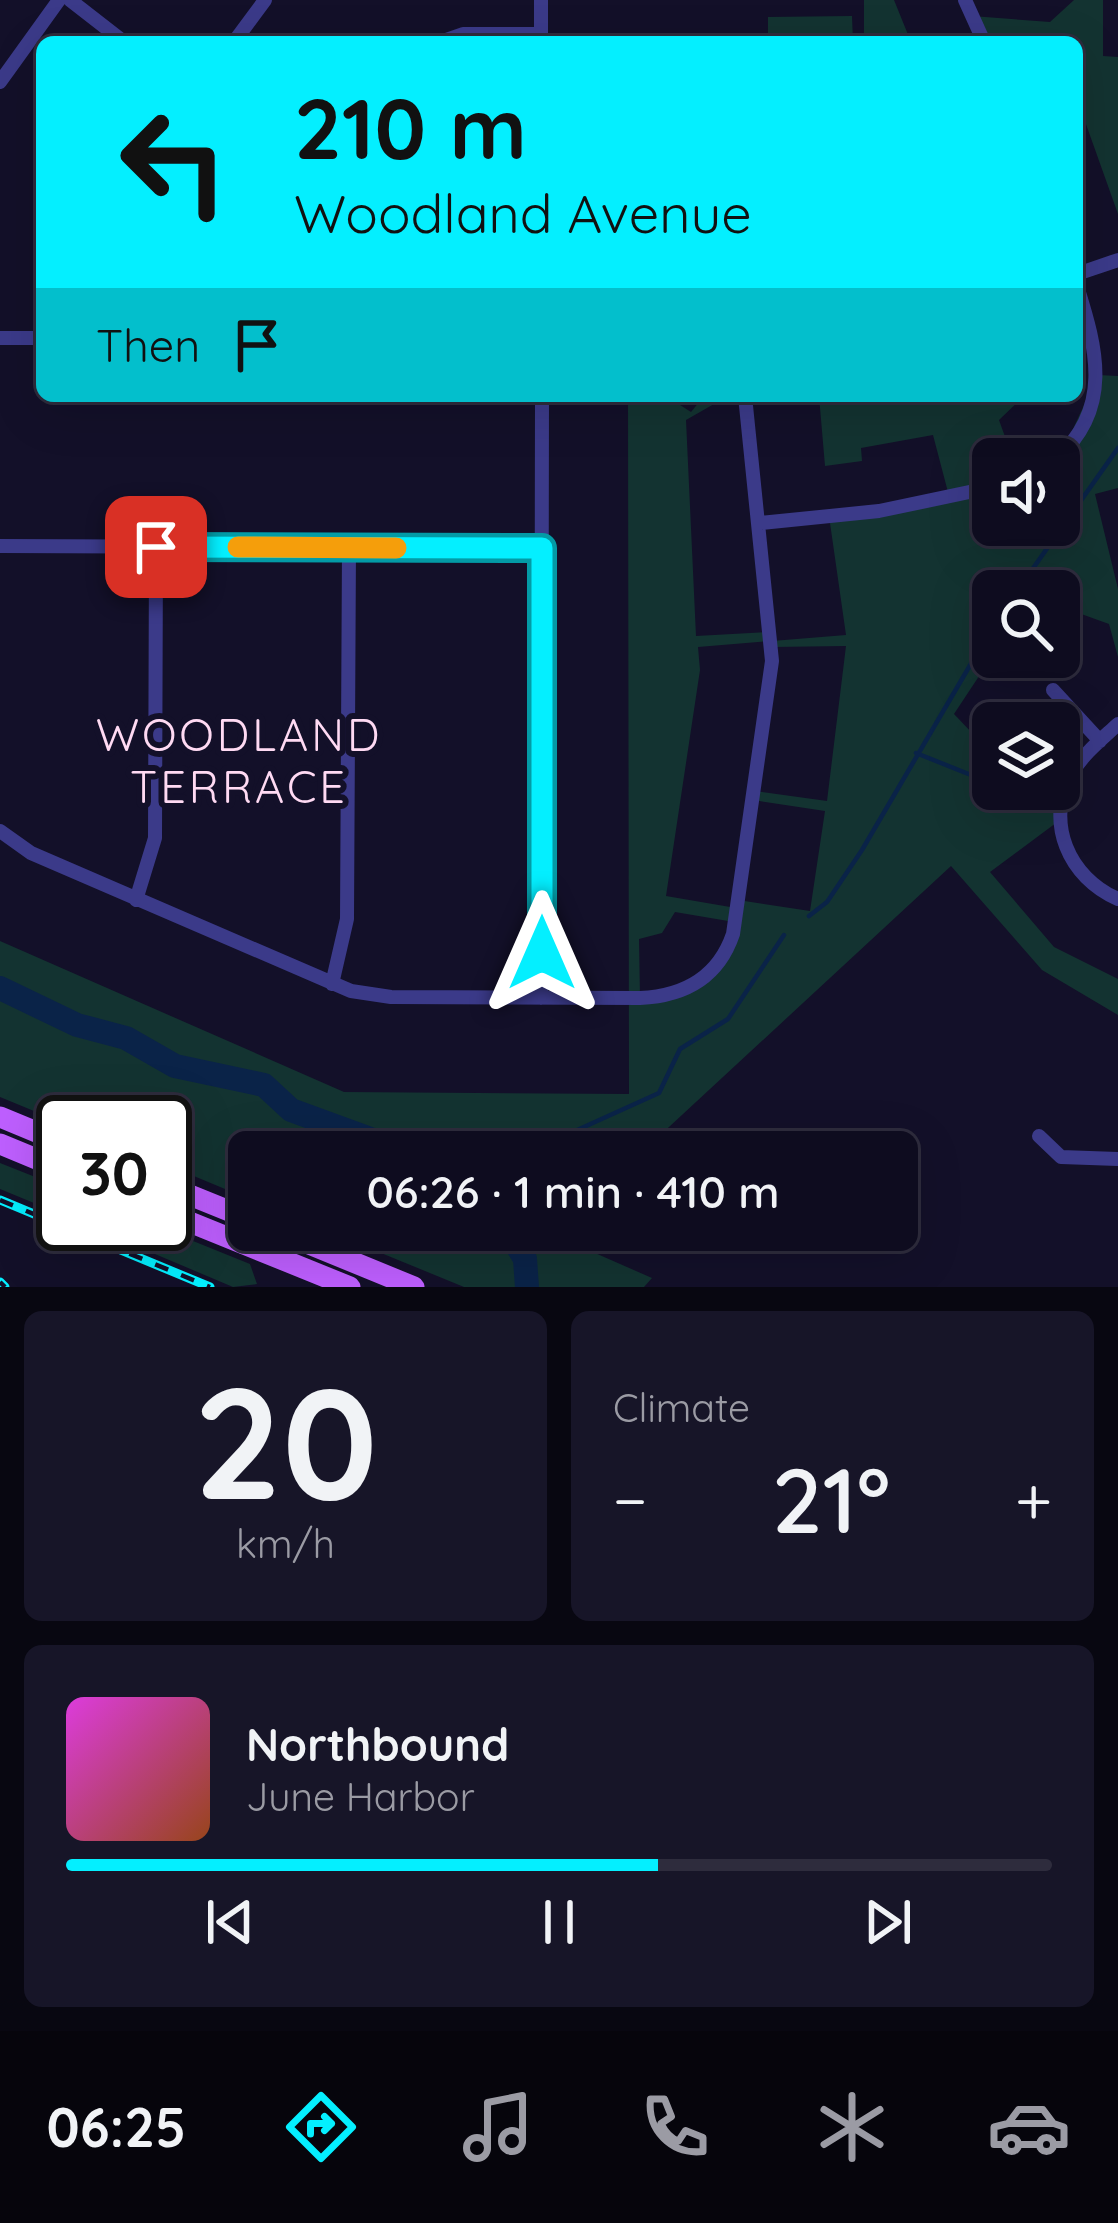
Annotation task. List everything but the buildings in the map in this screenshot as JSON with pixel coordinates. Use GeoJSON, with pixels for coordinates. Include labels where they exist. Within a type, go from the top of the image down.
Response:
{"type":"FeatureCollection","features":[{"type":"Feature","properties":{"kind":"main road"},"geometry":{"type":"LineString","coordinates":[[0,1117],[36,1132]]}},
{"type":"Feature","properties":{"kind":"main road"},"geometry":{"type":"LineString","coordinates":[[0,1144],[36,1159]]}},
{"type":"Feature","properties":{"kind":"main road"},"geometry":{"type":"LineString","coordinates":[[192,1196],[228,1210]]}},
{"type":"Feature","properties":{"kind":"main road"},"geometry":{"type":"LineString","coordinates":[[192,1223],[350,1287]]}},
{"type":"Feature","properties":{"kind":"main road"},"geometry":{"type":"LineString","coordinates":[[326,1251],[414,1287]]}},
{"type":"Feature","properties":{"kind":"street"},"geometry":{"type":"LineString","coordinates":[[0,82],[58,0]]}},
{"type":"Feature","properties":{"kind":"street"},"geometry":{"type":"LineString","coordinates":[[70,0],[116,36]]}},
{"type":"Feature","properties":{"kind":"street"},"geometry":{"type":"LineString","coordinates":[[238,36],[265,0]]}},
{"type":"Feature","properties":{"kind":"street"},"geometry":{"type":"LineString","coordinates":[[541,0],[541,36]]}},
{"type":"Feature","properties":{"kind":"street"},"geometry":{"type":"LineString","coordinates":[[965,0],[981,36]]}},
{"type":"Feature","properties":{"kind":"street"},"geometry":{"type":"LineString","coordinates":[[457,36],[502,36]]}},
{"type":"Feature","properties":{"kind":"street"},"geometry":{"type":"LineString","coordinates":[[1083,272],[1118,260]]}},
{"type":"Feature","properties":{"kind":"street"},"geometry":{"type":"LineString","coordinates":[[1074,438],[1084,426],[1098,381],[1094,340],[1083,305]]}},
{"type":"Feature","properties":{"kind":"street"},"geometry":{"type":"LineString","coordinates":[[0,338],[36,338]]}},
{"type":"Feature","properties":{"kind":"street"},"geometry":{"type":"LineString","coordinates":[[541,998],[542,402]]}},
{"type":"Feature","properties":{"kind":"street"},"geometry":{"type":"LineString","coordinates":[[0,831],[31,854],[332,984],[392,997],[640,998],[667,996],[695,984],[718,963],[733,934],[771,674],[747,402]]}},
{"type":"Feature","properties":{"kind":"street"},"geometry":{"type":"LineString","coordinates":[[760,523],[879,511],[972,491]]}},
{"type":"Feature","properties":{"kind":"street"},"geometry":{"type":"LineString","coordinates":[[0,546],[542,548]]}},
{"type":"Feature","properties":{"kind":"street"},"geometry":{"type":"LineString","coordinates":[[136,900],[154,838],[156,547]]}},
{"type":"Feature","properties":{"kind":"street"},"geometry":{"type":"LineString","coordinates":[[332,984],[347,919],[349,548]]}},
{"type":"Feature","properties":{"kind":"street"},"geometry":{"type":"LineString","coordinates":[[1053,690],[1100,741]]}},
{"type":"Feature","properties":{"kind":"street"},"geometry":{"type":"LineString","coordinates":[[1118,724],[1066,785],[1060,831],[1083,876],[1118,899]]}},
{"type":"Feature","properties":{"kind":"street"},"geometry":{"type":"LineString","coordinates":[[1039,1136],[1060,1157],[1118,1159]]}},
{"type":"Feature","properties":{"kind":"green space"},"geometry":{"type":"Polygon","coordinates":[[[864,0],[894,0],[909,36],[864,36],[864,0]]]}},
{"type":"Feature","properties":{"kind":"green space"},"geometry":{"type":"Polygon","coordinates":[[[1074,0],[1103,0],[1103,56],[1118,57],[1118,214],[1083,116],[1083,36],[981,36],[972,16],[1050,22],[1074,0]]]}},
{"type":"Feature","properties":{"kind":"green space"},"geometry":{"type":"Polygon","coordinates":[[[852,16],[853,36],[768,36],[768,17],[852,16]]]}},
{"type":"Feature","properties":{"kind":"green space"},"geometry":{"type":"Polygon","coordinates":[[[1098,375],[1118,376],[1118,488],[1095,494],[1118,589],[1118,657],[1109,624],[1080,614],[1080,570],[972,570],[972,678],[978,678],[954,714],[972,733],[972,810],[1064,810],[1060,820],[990,872],[1054,947],[1118,979],[1118,1015],[1042,970],[951,866],[665,1131],[228,1131],[228,1190],[192,1175],[192,1095],[36,1095],[36,1112],[0,1097],[0,941],[344,1092],[629,1094],[628,402],[675,402],[691,412],[699,402],[718,402],[686,420],[696,636],[770,632],[772,641],[846,635],[829,516],[949,496],[933,435],[861,448],[862,461],[825,466],[820,402],[1018,402],[999,420],[1005,438],[972,438],[972,546],[1080,546],[1080,438],[1069,438],[1098,375]],[[770,641],[698,647],[700,670],[666,896],[736,908],[738,900],[810,911],[825,811],[753,800],[755,791],[827,801],[846,646],[772,647],[770,641]],[[675,912],[662,933],[639,939],[640,998],[703,979],[734,922],[675,912]]]}},
{"type":"Feature","properties":{"kind":"green space"},"geometry":{"type":"Polygon","coordinates":[[[0,1163],[36,1177],[36,1204],[0,1189],[0,1163]]]}},
{"type":"Feature","properties":{"kind":"green space"},"geometry":{"type":"Polygon","coordinates":[[[192,1241],[250,1264],[257,1284],[233,1287],[148,1251],[192,1251],[192,1241]]]}},
{"type":"Feature","properties":{"kind":"green space"},"geometry":{"type":"Polygon","coordinates":[[[376,1251],[590,1251],[652,1278],[644,1287],[464,1287],[376,1251]]]}},
{"type":"Feature","properties":{"kind":"waterway"},"geometry":{"type":"LineString","coordinates":[[1032,570],[1118,448]]}},
{"type":"Feature","properties":{"kind":"waterway"},"geometry":{"type":"LineString","coordinates":[[809,916],[827,902],[862,850],[972,662]]}},
{"type":"Feature","properties":{"kind":"waterway"},"geometry":{"type":"LineString","coordinates":[[916,753],[972,775]]}},
{"type":"Feature","properties":{"kind":"waterway"},"geometry":{"type":"LineString","coordinates":[[575,1131],[659,1093],[680,1049],[728,1019],[784,935]]}},
{"type":"Feature","properties":{"kind":"waterway"},"geometry":{"type":"LineString","coordinates":[[0,988],[77,1025],[126,1038],[175,1066],[264,1085],[291,1110],[348,1131]]}},
{"type":"Feature","properties":{"kind":"waterway"},"geometry":{"type":"LineString","coordinates":[[520,1251],[527,1287]]}},
{"type":"Feature","properties":{"kind":"railway"},"geometry":{"type":"LineString","coordinates":[[0,1200],[210,1287]]}},
{"type":"Feature","properties":{"kind":"railway"},"geometry":{"type":"LineString","coordinates":[[0,1282],[5,1287]]}},
{"type":"Feature","properties":{"kind":"slow traffic"},"geometry":{"type":"LineString","coordinates":[[238,547],[396,548]]}},
{"type":"Feature","properties":{"kind":"district","name":"WOODLAND TERRACE"},"geometry":{"type":"Point","coordinates":[239,760]}},
{"type":"Feature","properties":{"kind":"route"},"geometry":{"type":"LineString","coordinates":[[156,547],[542,548],[542,953]]}}]}
